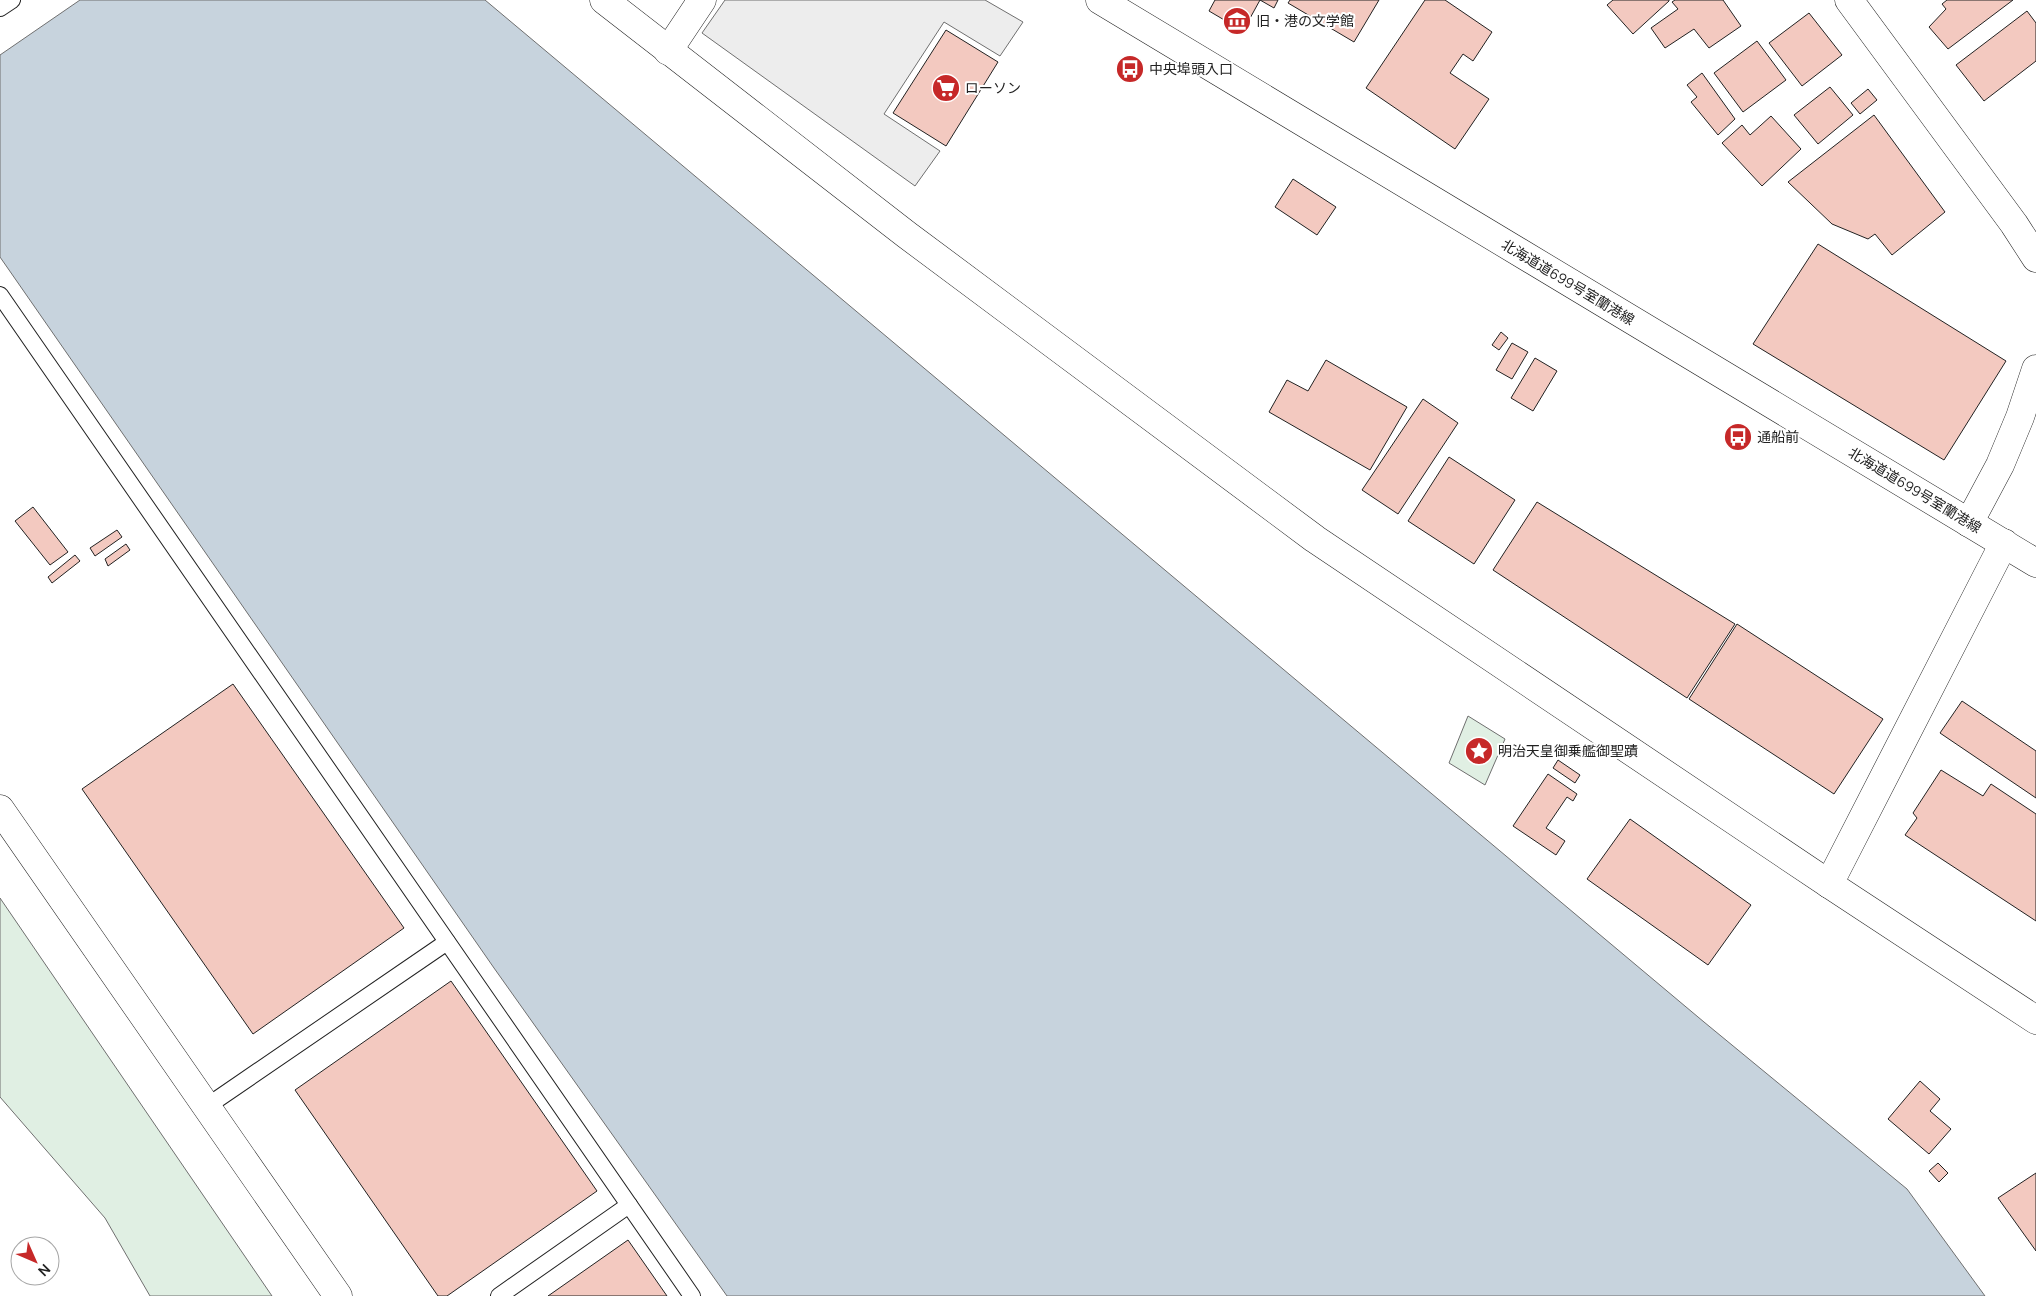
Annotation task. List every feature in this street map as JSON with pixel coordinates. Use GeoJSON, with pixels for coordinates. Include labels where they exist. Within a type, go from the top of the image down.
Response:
{"type":"FeatureCollection","features":[{"type":"Feature","properties":{"kind":"street"},"geometry":{"type":"LineString","coordinates":[[604,0],[907,235],[1315,539],[1829,884],[2036,1020]]}},
{"type":"Feature","properties":{"kind":"street"},"geometry":{"type":"LineString","coordinates":[[668,51],[702,0]]}},
{"type":"Feature","properties":{"kind":"street","name":"北海道道699号室蘭港線"},"geometry":{"type":"LineString","coordinates":[[1100,0],[2004,542],[2036,563]]}},
{"type":"Feature","properties":{"kind":"street"},"geometry":{"type":"LineString","coordinates":[[1849,0],[2014,224],[2036,258]]}},
{"type":"Feature","properties":{"kind":"street"},"geometry":{"type":"LineString","coordinates":[[1970,523],[2000,465],[2020,417],[2036,370]]}},
{"type":"Feature","properties":{"kind":"street"},"geometry":{"type":"LineString","coordinates":[[1829,884],[2004,542]]}},
{"type":"Feature","properties":{"kind":"street"},"geometry":{"type":"LineString","coordinates":[[2,817],[338,1296]]}},
{"type":"Feature","properties":{"kind":"lane"},"geometry":{"type":"LineString","coordinates":[[0,8],[12,0]]}},
{"type":"Feature","properties":{"kind":"lane"},"geometry":{"type":"LineString","coordinates":[[0,295],[692,1296]]}},
{"type":"Feature","properties":{"kind":"lane"},"geometry":{"type":"LineString","coordinates":[[206,1107],[447,942]]}},
{"type":"Feature","properties":{"kind":"lane"},"geometry":{"type":"LineString","coordinates":[[498,1296],[629,1205]]}},
{"type":"Feature","properties":{"kind":"green space"},"geometry":{"type":"Polygon","coordinates":[[[1468,716],[1505,739],[1485,785],[1449,763],[1468,716]]]}},
{"type":"Feature","properties":{"kind":"green space"},"geometry":{"type":"Polygon","coordinates":[[[0,898],[272,1296],[150,1296],[105,1218],[0,1097],[0,898]]]}},
{"type":"Feature","properties":{"kind":"shaded area"},"geometry":{"type":"Polygon","coordinates":[[[80,0],[485,0],[1704,1022],[1907,1189],[1985,1296],[727,1296],[494,968],[0,257],[0,55],[80,0]]]}},
{"type":"Feature","properties":{"kind":"shaded area"},"geometry":{"type":"Polygon","coordinates":[[[725,0],[985,0],[1023,22],[1000,56],[944,22],[884,114],[940,151],[915,186],[702,33],[725,0]]]}},
{"type":"Feature","properties":{"kind":"building","name":"旧・港の文学館"},"geometry":{"type":"Polygon","coordinates":[[[1215,0],[1260,0],[1243,31],[1209,11],[1215,0]]]}},
{"type":"Feature","properties":{"kind":"building"},"geometry":{"type":"Polygon","coordinates":[[[1260,0],[1278,0],[1274,8],[1260,0]]]}},
{"type":"Feature","properties":{"kind":"building"},"geometry":{"type":"Polygon","coordinates":[[[1290,0],[1379,0],[1354,42],[1288,3],[1290,0]]]}},
{"type":"Feature","properties":{"kind":"building"},"geometry":{"type":"Polygon","coordinates":[[[1425,0],[1445,0],[1492,32],[1473,61],[1463,54],[1450,73],[1489,99],[1455,149],[1366,88],[1425,0]]]}},
{"type":"Feature","properties":{"kind":"building"},"geometry":{"type":"Polygon","coordinates":[[[1613,0],[1669,1],[1633,34],[1607,5],[1613,0]]]}},
{"type":"Feature","properties":{"kind":"building"},"geometry":{"type":"Polygon","coordinates":[[[1675,0],[1723,0],[1741,26],[1709,48],[1694,29],[1665,48],[1651,28],[1678,9],[1672,2],[1675,0]]]}},
{"type":"Feature","properties":{"kind":"building"},"geometry":{"type":"Polygon","coordinates":[[[1947,0],[2013,0],[1948,49],[1929,27],[1946,9],[1942,4],[1947,0]]]}},
{"type":"Feature","properties":{"kind":"building"},"geometry":{"type":"Polygon","coordinates":[[[2027,11],[2036,23],[2036,61],[1984,101],[1956,65],[2027,11]]]}},
{"type":"Feature","properties":{"kind":"building"},"geometry":{"type":"Polygon","coordinates":[[[1809,13],[1842,55],[1802,86],[1769,43],[1809,13]]]}},
{"type":"Feature","properties":{"kind":"building","name":"ローソン"},"geometry":{"type":"Polygon","coordinates":[[[946,30],[998,62],[946,146],[893,113],[946,30]]]}},
{"type":"Feature","properties":{"kind":"building"},"geometry":{"type":"Polygon","coordinates":[[[1757,41],[1786,80],[1743,112],[1714,73],[1757,41]]]}},
{"type":"Feature","properties":{"kind":"building"},"geometry":{"type":"Polygon","coordinates":[[[1702,73],[1735,119],[1718,135],[1691,102],[1697,97],[1687,85],[1702,73]]]}},
{"type":"Feature","properties":{"kind":"building"},"geometry":{"type":"Polygon","coordinates":[[[1830,87],[1853,115],[1818,144],[1794,115],[1830,87]]]}},
{"type":"Feature","properties":{"kind":"building"},"geometry":{"type":"Polygon","coordinates":[[[1868,89],[1877,100],[1860,114],[1851,103],[1868,89]]]}},
{"type":"Feature","properties":{"kind":"building"},"geometry":{"type":"Polygon","coordinates":[[[1874,115],[1945,212],[1892,255],[1875,234],[1868,239],[1832,224],[1788,182],[1874,115]]]}},
{"type":"Feature","properties":{"kind":"building"},"geometry":{"type":"Polygon","coordinates":[[[1771,116],[1801,149],[1762,186],[1722,143],[1742,125],[1750,135],[1771,116]]]}},
{"type":"Feature","properties":{"kind":"building"},"geometry":{"type":"Polygon","coordinates":[[[1293,179],[1336,207],[1317,235],[1275,207],[1293,179]]]}},
{"type":"Feature","properties":{"kind":"building"},"geometry":{"type":"Polygon","coordinates":[[[1818,244],[2006,361],[1944,460],[1753,344],[1818,244]]]}},
{"type":"Feature","properties":{"kind":"building"},"geometry":{"type":"Polygon","coordinates":[[[1501,332],[1508,338],[1499,350],[1492,345],[1501,332]]]}},
{"type":"Feature","properties":{"kind":"building"},"geometry":{"type":"Polygon","coordinates":[[[1512,343],[1528,352],[1512,379],[1496,370],[1512,343]]]}},
{"type":"Feature","properties":{"kind":"building"},"geometry":{"type":"Polygon","coordinates":[[[1535,358],[1557,371],[1533,411],[1511,398],[1535,358]]]}},
{"type":"Feature","properties":{"kind":"building"},"geometry":{"type":"Polygon","coordinates":[[[1326,360],[1407,407],[1370,470],[1269,412],[1287,380],[1308,391],[1326,360]]]}},
{"type":"Feature","properties":{"kind":"building"},"geometry":{"type":"Polygon","coordinates":[[[1423,399],[1458,423],[1398,514],[1362,490],[1423,399]]]}},
{"type":"Feature","properties":{"kind":"building"},"geometry":{"type":"Polygon","coordinates":[[[1449,457],[1515,500],[1474,564],[1408,521],[1449,457]]]}},
{"type":"Feature","properties":{"kind":"building"},"geometry":{"type":"Polygon","coordinates":[[[1537,502],[1735,624],[1687,698],[1493,570],[1537,502]]]}},
{"type":"Feature","properties":{"kind":"building"},"geometry":{"type":"Polygon","coordinates":[[[33,507],[68,552],[50,565],[15,521],[33,507]]]}},
{"type":"Feature","properties":{"kind":"building"},"geometry":{"type":"Polygon","coordinates":[[[117,530],[122,537],[95,556],[90,548],[117,530]]]}},
{"type":"Feature","properties":{"kind":"building"},"geometry":{"type":"Polygon","coordinates":[[[126,544],[130,550],[108,566],[105,559],[126,544]]]}},
{"type":"Feature","properties":{"kind":"building"},"geometry":{"type":"Polygon","coordinates":[[[75,555],[80,561],[52,583],[48,577],[75,555]]]}},
{"type":"Feature","properties":{"kind":"building"},"geometry":{"type":"Polygon","coordinates":[[[1737,624],[1883,719],[1834,794],[1689,699],[1737,624]]]}},
{"type":"Feature","properties":{"kind":"building"},"geometry":{"type":"Polygon","coordinates":[[[233,684],[404,928],[253,1034],[82,789],[233,684]]]}},
{"type":"Feature","properties":{"kind":"building"},"geometry":{"type":"Polygon","coordinates":[[[1962,701],[2036,751],[2036,798],[1940,733],[1962,701]]]}},
{"type":"Feature","properties":{"kind":"building"},"geometry":{"type":"Polygon","coordinates":[[[1558,760],[1580,775],[1575,783],[1553,768],[1558,760]]]}},
{"type":"Feature","properties":{"kind":"building"},"geometry":{"type":"Polygon","coordinates":[[[1941,770],[1983,796],[1991,784],[2036,814],[2036,921],[1905,835],[1917,818],[1913,813],[1941,770]]]}},
{"type":"Feature","properties":{"kind":"building"},"geometry":{"type":"Polygon","coordinates":[[[1548,774],[1577,794],[1573,801],[1567,797],[1546,828],[1565,841],[1556,855],[1513,826],[1548,774]]]}},
{"type":"Feature","properties":{"kind":"building"},"geometry":{"type":"Polygon","coordinates":[[[1630,819],[1751,905],[1708,965],[1587,879],[1630,819]]]}},
{"type":"Feature","properties":{"kind":"building"},"geometry":{"type":"Polygon","coordinates":[[[451,981],[597,1191],[447,1296],[438,1296],[295,1090],[451,981]]]}},
{"type":"Feature","properties":{"kind":"building"},"geometry":{"type":"Polygon","coordinates":[[[1920,1081],[1940,1099],[1930,1111],[1951,1129],[1929,1154],[1888,1119],[1920,1081]]]}},
{"type":"Feature","properties":{"kind":"building"},"geometry":{"type":"Polygon","coordinates":[[[1938,1163],[1948,1173],[1939,1182],[1929,1171],[1938,1163]]]}},
{"type":"Feature","properties":{"kind":"building"},"geometry":{"type":"Polygon","coordinates":[[[2036,1173],[2036,1251],[1998,1198],[2036,1173]]]}},
{"type":"Feature","properties":{"kind":"building"},"geometry":{"type":"Polygon","coordinates":[[[628,1240],[667,1296],[548,1296],[628,1240]]]}},
{"type":"Feature","properties":{"kind":"place","name":"旧・港の文学館"},"geometry":{"type":"Point","coordinates":[1237,21]}},
{"type":"Feature","properties":{"kind":"place","name":"中央埠頭入口"},"geometry":{"type":"Point","coordinates":[1130,69]}},
{"type":"Feature","properties":{"kind":"place","name":"ローソン"},"geometry":{"type":"Point","coordinates":[946,88]}},
{"type":"Feature","properties":{"kind":"place","name":"通船前"},"geometry":{"type":"Point","coordinates":[1738,437]}},
{"type":"Feature","properties":{"kind":"place","name":"明治天皇御乗艦御聖蹟"},"geometry":{"type":"Point","coordinates":[1479,751]}}]}
